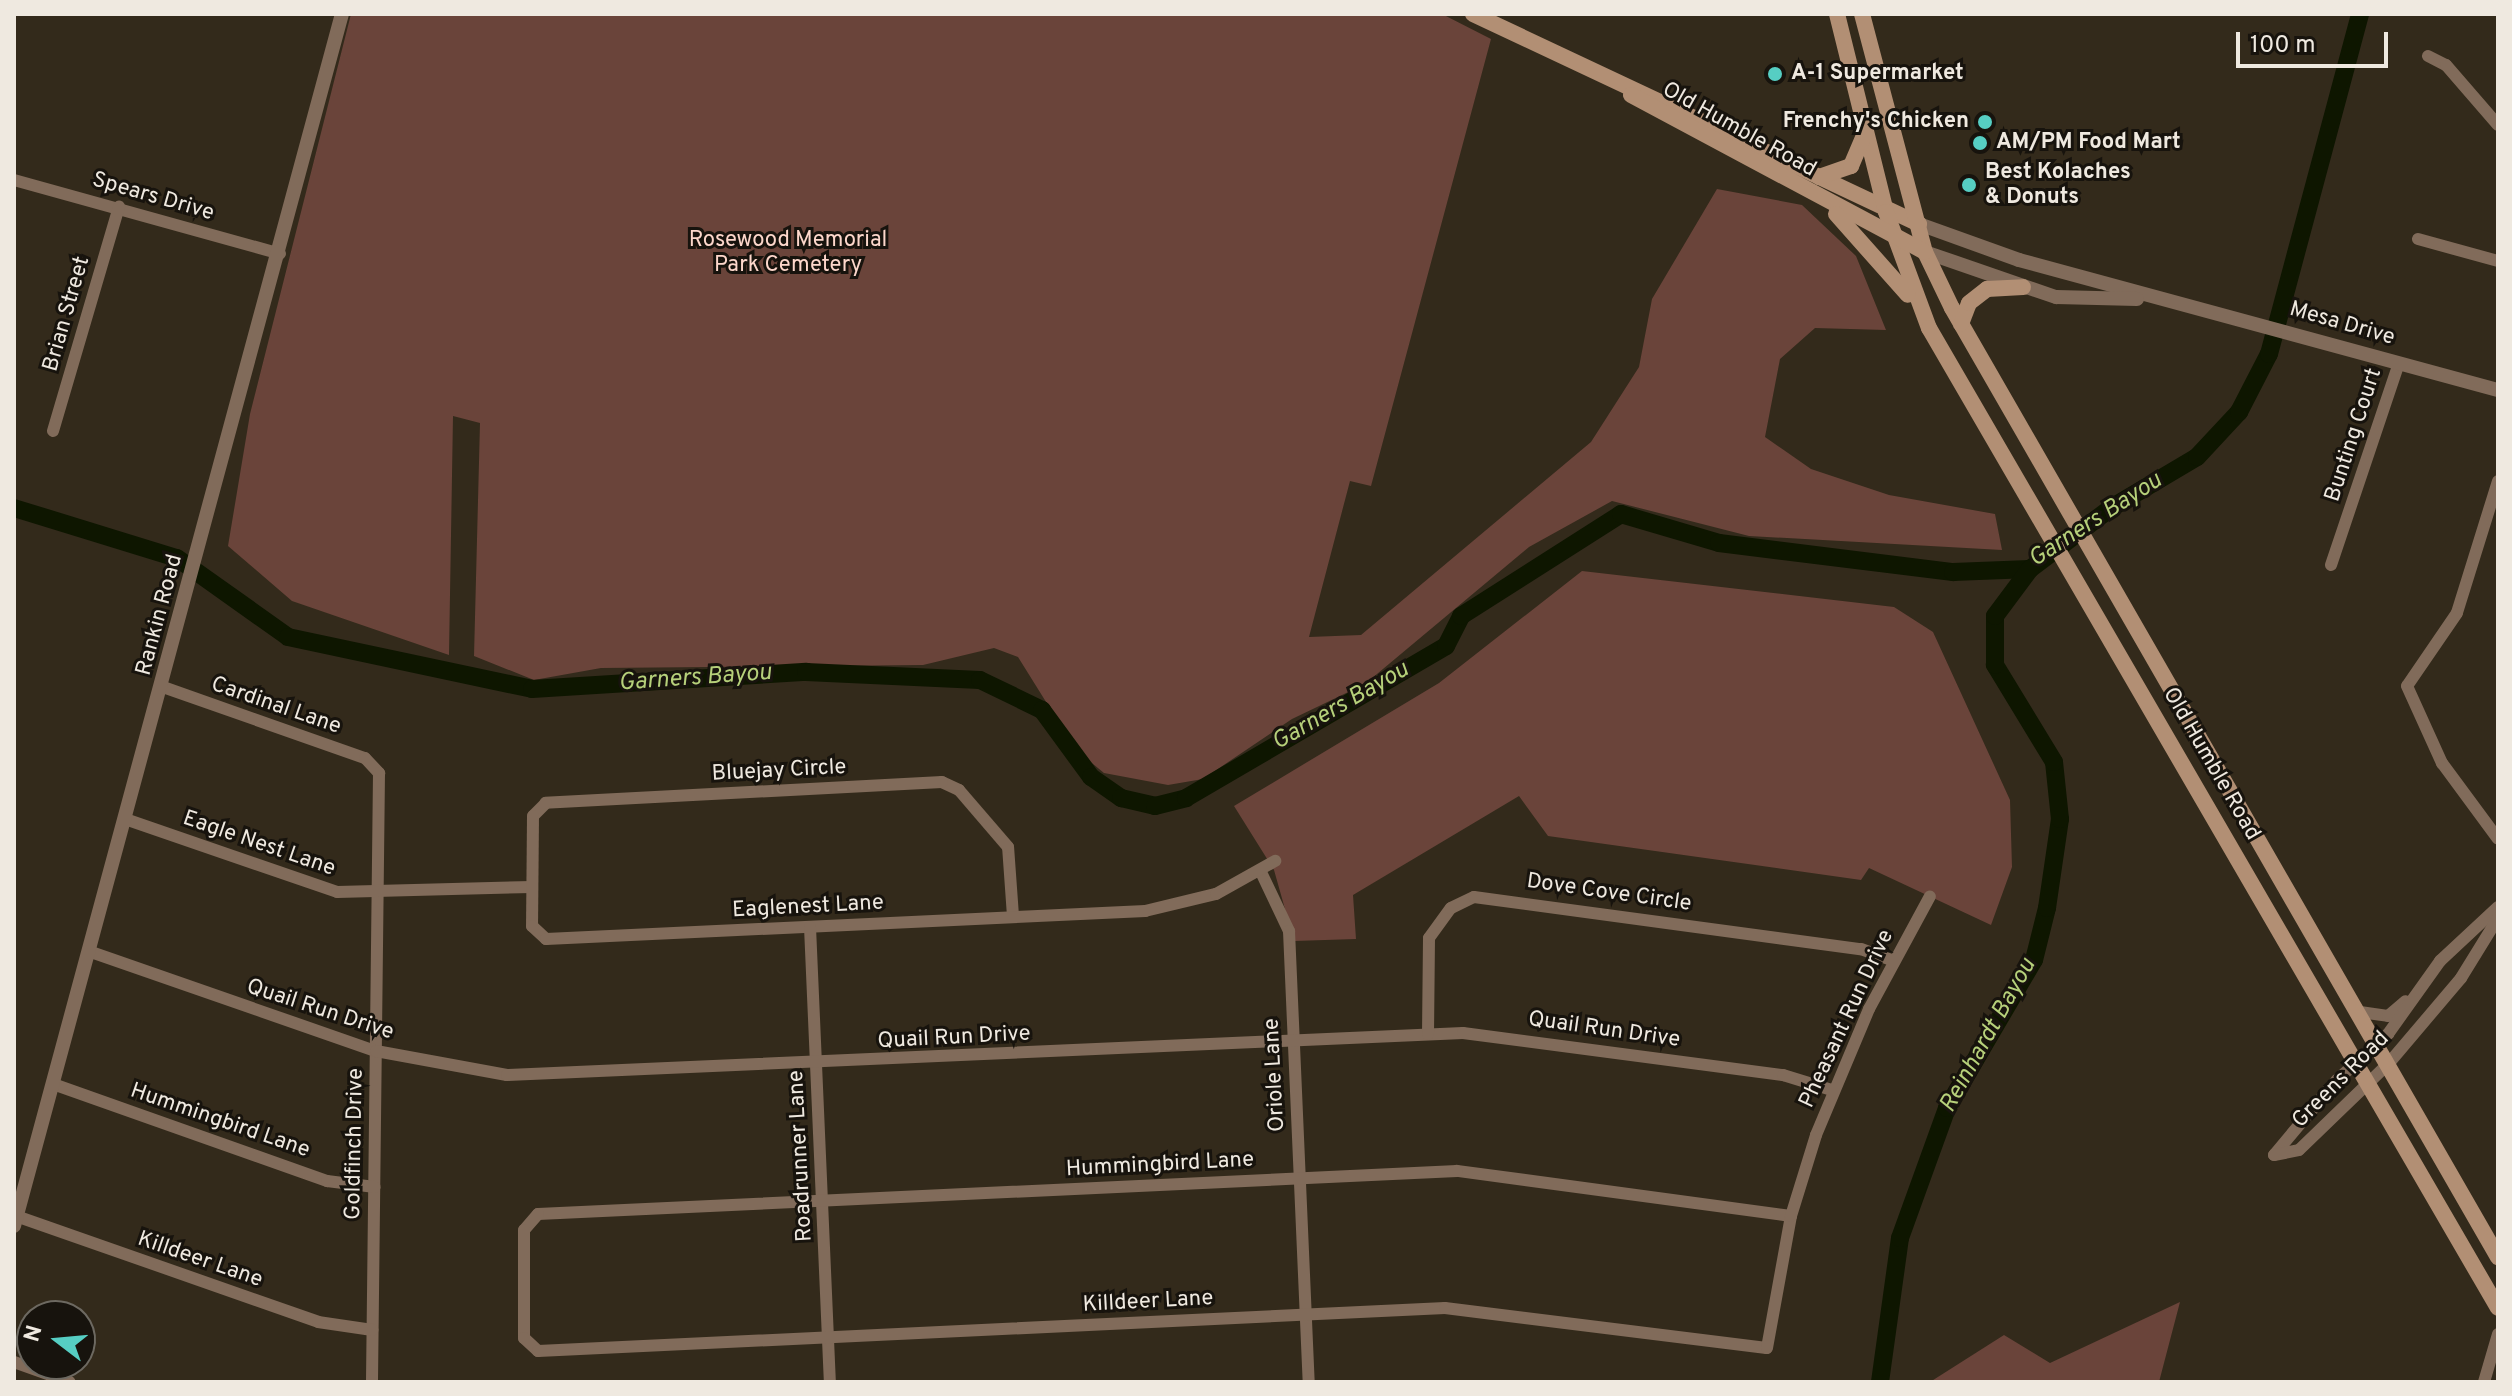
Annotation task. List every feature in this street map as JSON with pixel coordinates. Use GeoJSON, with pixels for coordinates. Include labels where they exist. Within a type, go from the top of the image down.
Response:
{"type":"FeatureCollection","features":[{"type":"Feature","properties":{"kind":"main road","name":"Old Humble Road"},"geometry":{"type":"LineString","coordinates":[[1473,14],[1886,212],[1919,224],[1925,252],[1961,324],[2101,571],[2379,1043],[2498,1257]]}},
{"type":"Feature","properties":{"kind":"main road"},"geometry":{"type":"LineString","coordinates":[[1837,14],[1886,212]]}},
{"type":"Feature","properties":{"kind":"main road"},"geometry":{"type":"LineString","coordinates":[[1862,14],[1919,224]]}},
{"type":"Feature","properties":{"kind":"main road","name":"Old Humble Road"},"geometry":{"type":"LineString","coordinates":[[1564,57],[1895,238]]}},
{"type":"Feature","properties":{"kind":"main road"},"geometry":{"type":"LineString","coordinates":[[1816,177],[1851,166],[1866,131]]}},
{"type":"Feature","properties":{"kind":"main road"},"geometry":{"type":"LineString","coordinates":[[1820,199],[1927,323]]}},
{"type":"Feature","properties":{"kind":"main road","name":"Old Humble Road"},"geometry":{"type":"LineString","coordinates":[[1886,212],[1927,323],[2370,1082],[2498,1308]]}},
{"type":"Feature","properties":{"kind":"main road","name":"Mesa Drive"},"geometry":{"type":"LineString","coordinates":[[1895,238],[1925,252]]}},
{"type":"Feature","properties":{"kind":"main road"},"geometry":{"type":"LineString","coordinates":[[1961,324],[1969,303],[1987,289],[2023,287]]}},
{"type":"Feature","properties":{"kind":"main road"},"geometry":{"type":"LineString","coordinates":[[2168,735],[2191,721]]}},
{"type":"Feature","properties":{"kind":"street","name":"Rankin Road"},"geometry":{"type":"LineString","coordinates":[[15,1221],[128,820],[342,14]]}},
{"type":"Feature","properties":{"kind":"street"},"geometry":{"type":"LineString","coordinates":[[2428,56],[2446,65],[2498,125]]}},
{"type":"Feature","properties":{"kind":"street","name":"Spears Drive"},"geometry":{"type":"LineString","coordinates":[[14,180],[280,254]]}},
{"type":"Feature","properties":{"kind":"street","name":"Brian Street"},"geometry":{"type":"LineString","coordinates":[[53,431],[119,207]]}},
{"type":"Feature","properties":{"kind":"street","name":"Mesa Drive"},"geometry":{"type":"LineString","coordinates":[[1919,224],[2238,319],[2498,390]]}},
{"type":"Feature","properties":{"kind":"street"},"geometry":{"type":"LineString","coordinates":[[2418,239],[2498,261]]}},
{"type":"Feature","properties":{"kind":"street","name":"Mesa Drive"},"geometry":{"type":"LineString","coordinates":[[1925,252],[2056,297],[2174,300]]}},
{"type":"Feature","properties":{"kind":"street","name":"Bunting Court"},"geometry":{"type":"LineString","coordinates":[[2331,565],[2399,363]]}},
{"type":"Feature","properties":{"kind":"street"},"geometry":{"type":"LineString","coordinates":[[2498,481],[2457,613],[2407,686],[2442,763],[2498,839]]}},
{"type":"Feature","properties":{"kind":"street","name":"Cardinal Lane"},"geometry":{"type":"LineString","coordinates":[[163,687],[375,764]]}},
{"type":"Feature","properties":{"kind":"street","name":"Goldfinch Drive"},"geometry":{"type":"LineString","coordinates":[[372,1382],[378,893],[375,764]]}},
{"type":"Feature","properties":{"kind":"street","name":"Bluejay Circle"},"geometry":{"type":"LineString","coordinates":[[532,887],[533,816],[546,803],[942,782],[959,790],[1008,847],[1013,916]]}},
{"type":"Feature","properties":{"kind":"street","name":"Eagle Nest Lane"},"geometry":{"type":"LineString","coordinates":[[128,820],[318,887],[378,893]]}},
{"type":"Feature","properties":{"kind":"street","name":"Eaglenest Lane"},"geometry":{"type":"LineString","coordinates":[[532,887],[532,926],[546,939],[1168,909],[1216,894],[1275,861]]}},
{"type":"Feature","properties":{"kind":"street","name":"Oriole Lane"},"geometry":{"type":"LineString","coordinates":[[1260,870],[1289,931],[1309,1382]]}},
{"type":"Feature","properties":{"kind":"street"},"geometry":{"type":"LineString","coordinates":[[378,893],[532,887]]}},
{"type":"Feature","properties":{"kind":"street","name":"Pheasant Run Drive"},"geometry":{"type":"LineString","coordinates":[[1767,1348],[1791,1216],[1832,1090],[1894,961],[1930,896]]}},
{"type":"Feature","properties":{"kind":"street","name":"Dove Cove Circle"},"geometry":{"type":"LineString","coordinates":[[1428,1034],[1429,938],[1451,908],[1474,897],[1861,949],[1894,961]]}},
{"type":"Feature","properties":{"kind":"street","name":"Greens Road"},"geometry":{"type":"LineString","coordinates":[[2360,1012],[2388,1016],[2418,991],[2498,907]]}},
{"type":"Feature","properties":{"kind":"street","name":"Greens Road"},"geometry":{"type":"LineString","coordinates":[[2418,991],[2379,1043],[2274,1155],[2299,1150],[2389,1063],[2461,978],[2498,918]]}},
{"type":"Feature","properties":{"kind":"street","name":"Roadrunner Lane"},"geometry":{"type":"LineString","coordinates":[[810,927],[830,1382]]}},
{"type":"Feature","properties":{"kind":"street","name":"Quail Run Drive"},"geometry":{"type":"LineString","coordinates":[[91,952],[376,1051],[507,1075],[816,1064],[1428,1034],[1536,1040],[1783,1075],[1832,1090]]}},
{"type":"Feature","properties":{"kind":"street","name":"Hummingbird Lane"},"geometry":{"type":"LineString","coordinates":[[53,1084],[327,1181],[375,1187]]}},
{"type":"Feature","properties":{"kind":"street","name":"Hummingbird Lane"},"geometry":{"type":"LineString","coordinates":[[529,1347],[524,1230],[530,1219],[1299,1178],[1499,1174],[1791,1216]]}},
{"type":"Feature","properties":{"kind":"street","name":"Killdeer Lane"},"geometry":{"type":"LineString","coordinates":[[15,1221],[318,1322],[372,1330]]}},
{"type":"Feature","properties":{"kind":"street","name":"Killdeer Lane"},"geometry":{"type":"LineString","coordinates":[[529,1347],[1486,1310],[1767,1348]]}},
{"type":"Feature","properties":{"kind":"street"},"geometry":{"type":"LineString","coordinates":[[2484,1382],[2498,1334]]}},
{"type":"Feature","properties":{"kind":"street"},"geometry":{"type":"LineString","coordinates":[[14,1362],[70,1382]]}},
{"type":"Feature","properties":{"kind":"green space","name":"Rosewood Memorial Park Cemetery"},"geometry":{"type":"Polygon","coordinates":[[[351,14],[1442,14],[1491,39],[1371,486],[1350,481],[1309,637],[1361,635],[1591,442],[1639,367],[1652,299],[1717,189],[1802,205],[1856,256],[1886,330],[1815,328],[1780,359],[1765,437],[1811,469],[1889,495],[1995,514],[2002,550],[1749,536],[1612,501],[1529,547],[1365,684],[1292,719],[1203,779],[1168,785],[1104,773],[1076,750],[1018,657],[994,648],[923,665],[601,668],[534,680],[474,656],[480,423],[453,416],[449,655],[292,601],[228,546],[250,414],[351,14]]]}},
{"type":"Feature","properties":{"kind":"green space"},"geometry":{"type":"Polygon","coordinates":[[[1582,571],[1894,607],[1933,632],[2010,800],[2012,867],[1991,925],[1869,868],[1861,880],[1548,836],[1519,796],[1353,895],[1356,939],[1294,941],[1274,870],[1234,806],[1439,683],[1582,571]]]}},
{"type":"Feature","properties":{"kind":"green space"},"geometry":{"type":"Polygon","coordinates":[[[2180,1302],[2159,1382],[1930,1382],[2004,1335],[2050,1363],[2180,1302]]]}},
{"type":"Feature","properties":{"kind":"waterway","name":"Garners Bayou"},"geometry":{"type":"LineString","coordinates":[[14,508],[177,558],[288,637],[532,689],[806,672],[980,680],[1042,710],[1091,777],[1121,798],[1155,806],[1186,798],[1446,646],[1461,616],[1621,514],[1719,543],[1953,572],[2030,569],[2111,508],[2197,457],[2239,412],[2269,354],[2360,14]]}},
{"type":"Feature","properties":{"kind":"waterway","name":"Reinhardt Bayou"},"geometry":{"type":"LineString","coordinates":[[1880,1382],[1900,1238],[1947,1108],[2034,960],[2047,908],[2060,819],[2054,762],[1995,665],[1995,616],[2030,569]]}},
{"type":"Feature","properties":{"kind":"place","name":"A-1 Supermarket"},"geometry":{"type":"Point","coordinates":[1775,74]}},
{"type":"Feature","properties":{"kind":"place","name":"Frenchy's Chicken"},"geometry":{"type":"Point","coordinates":[1985,122]}},
{"type":"Feature","properties":{"kind":"place","name":"AM/PM Food Mart"},"geometry":{"type":"Point","coordinates":[1980,143]}},
{"type":"Feature","properties":{"kind":"place","name":"Best Kolaches & Donuts"},"geometry":{"type":"Point","coordinates":[1969,185]}}]}
